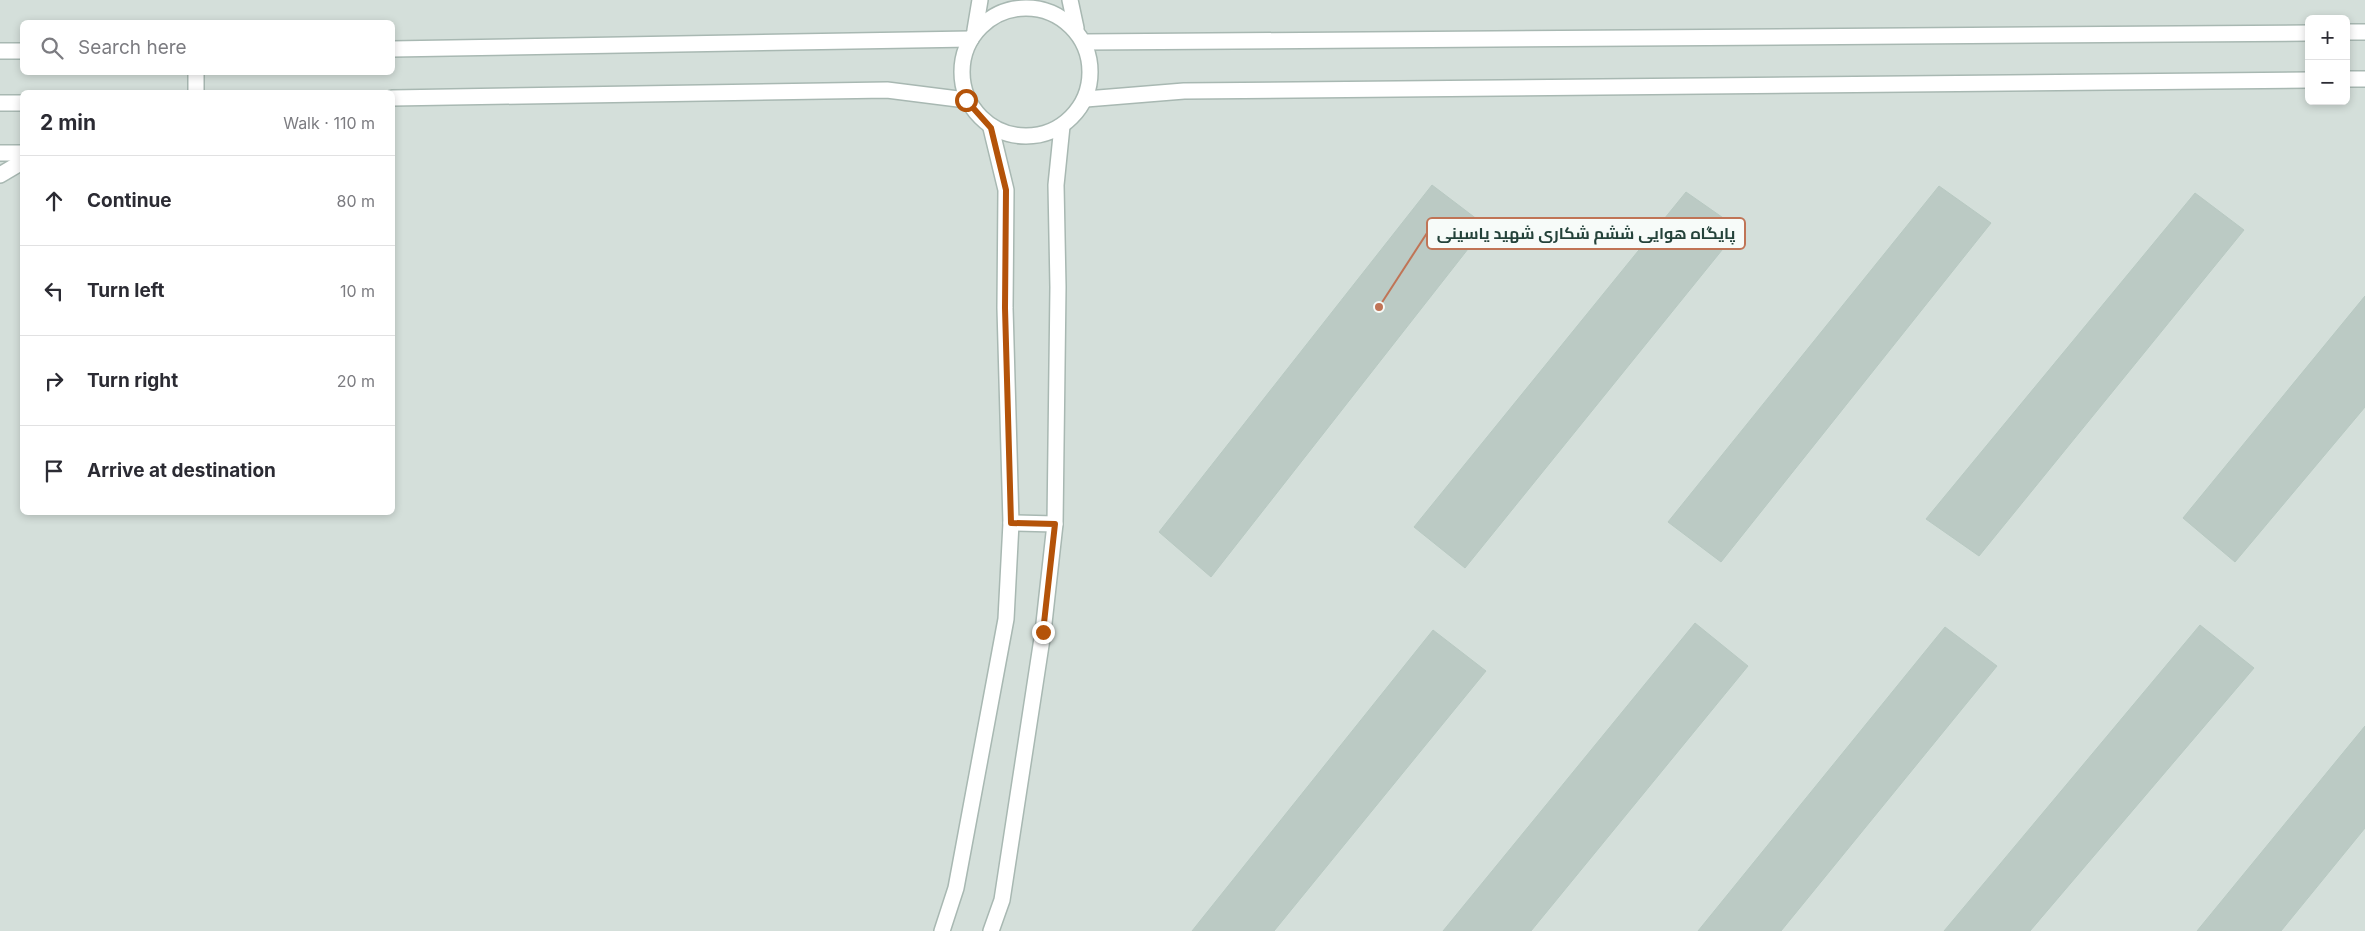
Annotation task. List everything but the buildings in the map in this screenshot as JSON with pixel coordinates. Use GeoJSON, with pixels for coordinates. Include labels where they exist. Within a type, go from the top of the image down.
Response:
{"type":"FeatureCollection","features":[{"type":"Feature","properties":{"kind":"street"},"geometry":{"type":"LineString","coordinates":[[942,931],[956,888],[1006,619],[1011,523],[1005,308],[1006,190],[991,128],[966,100],[960,64],[973,34],[980,0]]}},
{"type":"Feature","properties":{"kind":"street"},"geometry":{"type":"LineString","coordinates":[[991,128],[1027,138],[1062,126],[1086,99],[1092,70],[1085,42],[1076,28],[1070,0]]}},
{"type":"Feature","properties":{"kind":"street"},"geometry":{"type":"LineString","coordinates":[[395,49],[973,34],[1006,9],[1044,9],[1076,28]]}},
{"type":"Feature","properties":{"kind":"street"},"geometry":{"type":"LineString","coordinates":[[2350,32],[2365,32]]}},
{"type":"Feature","properties":{"kind":"street"},"geometry":{"type":"LineString","coordinates":[[1085,42],[2305,33]]}},
{"type":"Feature","properties":{"kind":"street"},"geometry":{"type":"LineString","coordinates":[[0,50],[20,51]]}},
{"type":"Feature","properties":{"kind":"street"},"geometry":{"type":"LineString","coordinates":[[196,75],[196,90]]}},
{"type":"Feature","properties":{"kind":"street"},"geometry":{"type":"LineString","coordinates":[[2350,79],[2365,79]]}},
{"type":"Feature","properties":{"kind":"street"},"geometry":{"type":"LineString","coordinates":[[1086,99],[1184,91],[2305,80]]}},
{"type":"Feature","properties":{"kind":"street"},"geometry":{"type":"LineString","coordinates":[[395,98],[887,90],[966,100]]}},
{"type":"Feature","properties":{"kind":"street"},"geometry":{"type":"LineString","coordinates":[[0,103],[20,103]]}},
{"type":"Feature","properties":{"kind":"street"},"geometry":{"type":"LineString","coordinates":[[991,931],[1002,900],[1043,632],[1055,524],[1058,287],[1056,185],[1062,126]]}},
{"type":"Feature","properties":{"kind":"street"},"geometry":{"type":"LineString","coordinates":[[0,153],[20,153]]}},
{"type":"Feature","properties":{"kind":"street"},"geometry":{"type":"LineString","coordinates":[[0,175],[20,163]]}},
{"type":"Feature","properties":{"kind":"street"},"geometry":{"type":"LineString","coordinates":[[1011,523],[1055,524]]}},
{"type":"Feature","properties":{"kind":"shaded area"},"geometry":{"type":"Polygon","coordinates":[[[0,0],[2365,0],[2365,931],[0,931],[0,0]]]}},
{"type":"Feature","properties":{"kind":"place","name":"پایگاه هوایی ششم شکاری شهید یاسینی"},"geometry":{"type":"Point","coordinates":[1379,307]}},
{"type":"Feature","properties":{"kind":"route"},"geometry":{"type":"LineString","coordinates":[[966,100],[991,128],[1006,190],[1005,308],[1011,523],[1055,524],[1043,632]]}}]}
